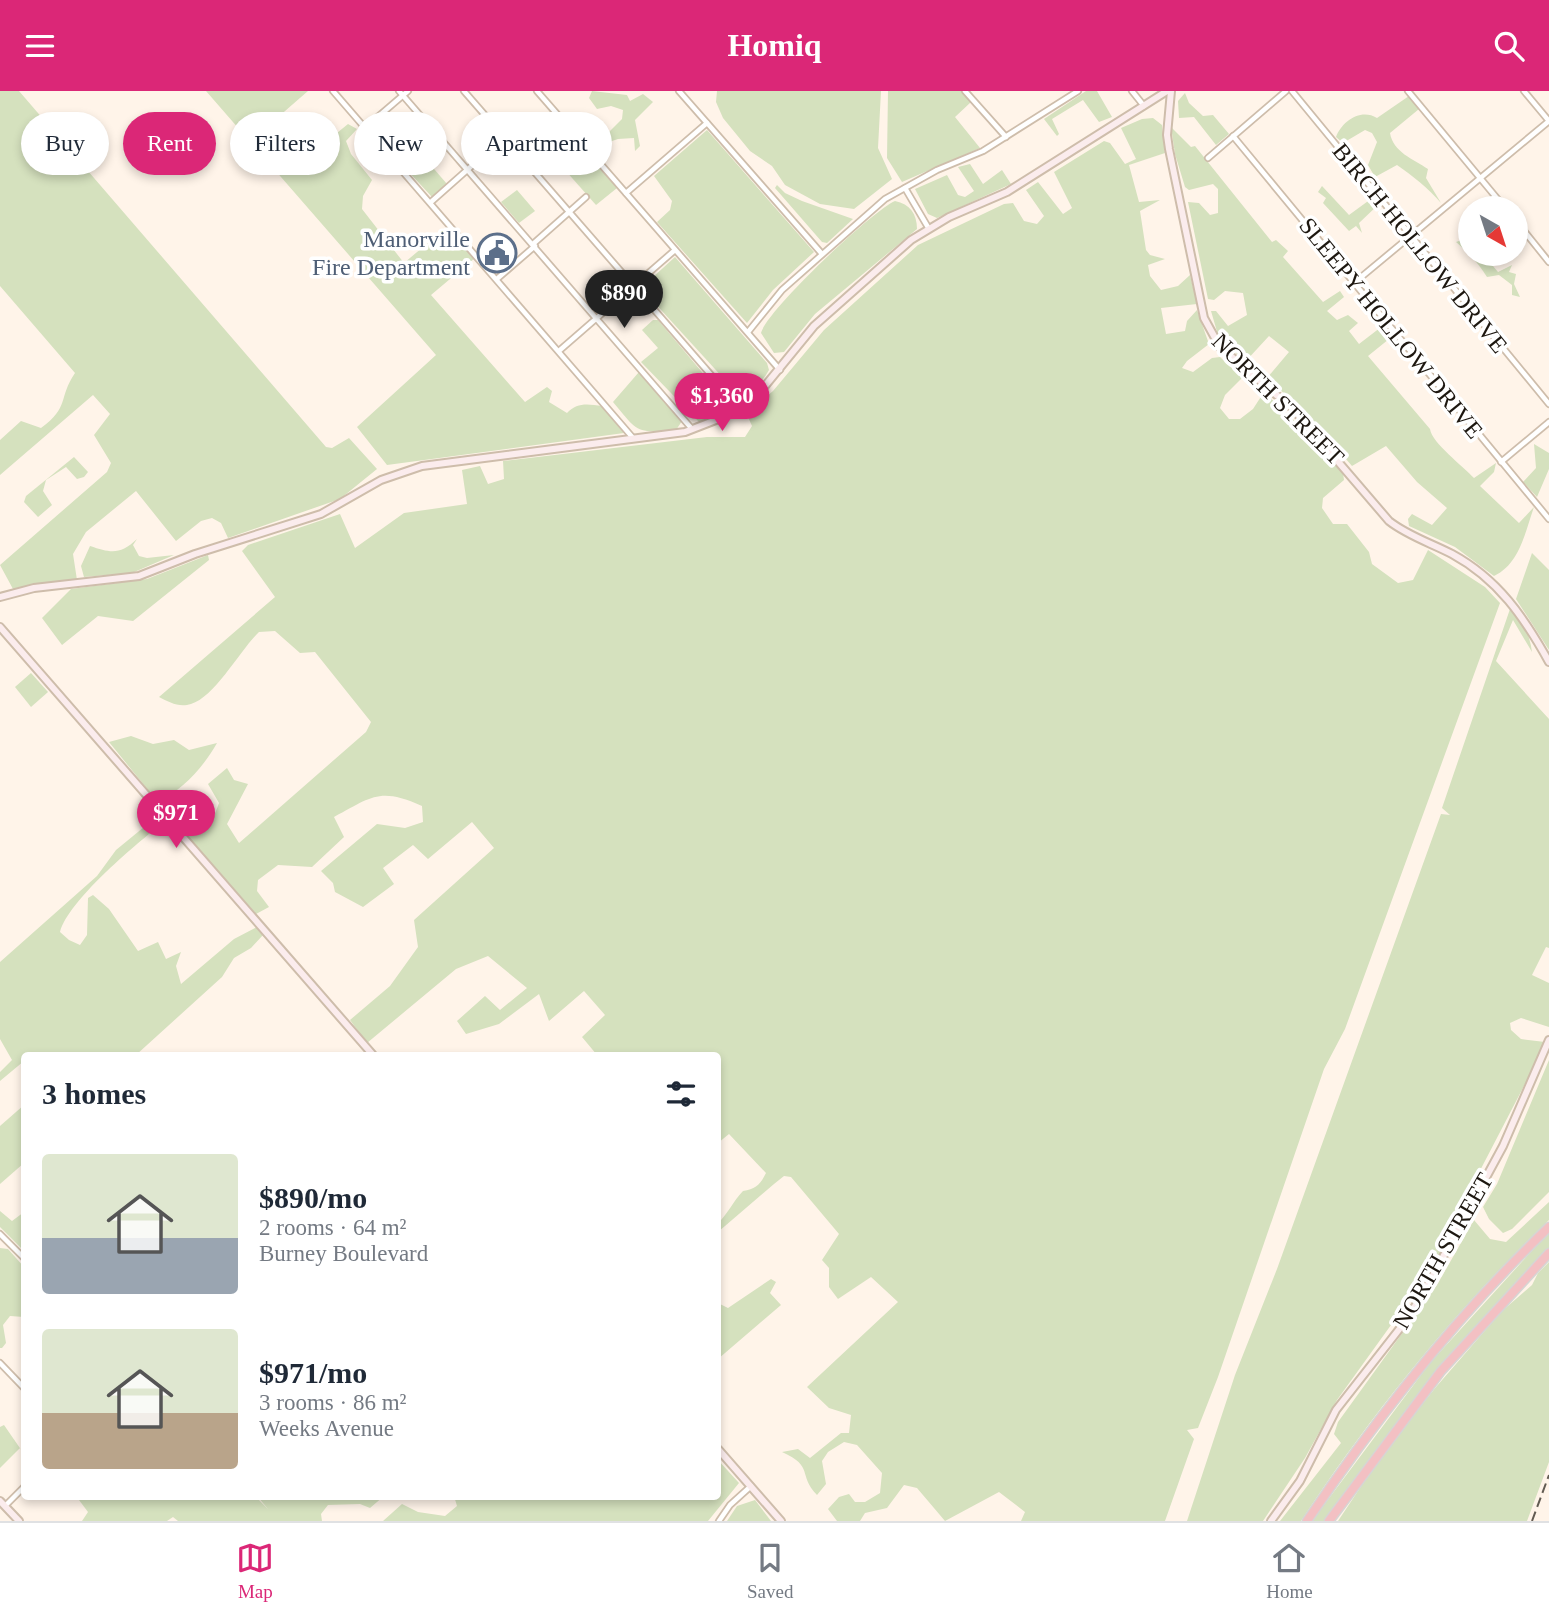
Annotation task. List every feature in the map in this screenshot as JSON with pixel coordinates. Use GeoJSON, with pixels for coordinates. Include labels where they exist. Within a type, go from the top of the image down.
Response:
{"type":"FeatureCollection","features":[{"type":"Feature","properties":{"kind":"highway"},"geometry":{"type":"LineString","coordinates":[[1307,1521],[1357,1448],[1426,1359],[1549,1227]]}},
{"type":"Feature","properties":{"kind":"highway"},"geometry":{"type":"LineString","coordinates":[[1329,1521],[1441,1371],[1549,1253]]}},
{"type":"Feature","properties":{"kind":"street"},"geometry":{"type":"LineString","coordinates":[[333,91],[354,115]]}},
{"type":"Feature","properties":{"kind":"street"},"geometry":{"type":"LineString","coordinates":[[464,91],[482,112]]}},
{"type":"Feature","properties":{"kind":"street"},"geometry":{"type":"LineString","coordinates":[[537,91],[780,370]]}},
{"type":"Feature","properties":{"kind":"street"},"geometry":{"type":"LineString","coordinates":[[680,91],[822,254]]}},
{"type":"Feature","properties":{"kind":"street"},"geometry":{"type":"LineString","coordinates":[[965,91],[1006,137]]}},
{"type":"Feature","properties":{"kind":"street"},"geometry":{"type":"LineString","coordinates":[[748,333],[776,296],[885,199],[937,170],[972,157],[1078,91]]}},
{"type":"Feature","properties":{"kind":"street"},"geometry":{"type":"LineString","coordinates":[[1132,91],[1147,104],[1161,102],[1168,112]]}},
{"type":"Feature","properties":{"kind":"street"},"geometry":{"type":"LineString","coordinates":[[0,597],[34,588],[139,576],[321,514],[381,480],[422,466],[693,431],[739,407],[769,384],[828,313],[897,250],[929,229],[1007,192],[1169,91]]}},
{"type":"Feature","properties":{"kind":"street","name":"NORTH STREET"},"geometry":{"type":"LineString","coordinates":[[1169,91],[1167,135],[1171,160],[1204,318],[1215,341],[1293,409],[1389,521],[1405,533],[1468,563],[1495,586],[1525,620],[1549,662]]}},
{"type":"Feature","properties":{"kind":"street"},"geometry":{"type":"LineString","coordinates":[[1208,158],[1286,91]]}},
{"type":"Feature","properties":{"kind":"street","name":"BIRCH HOLLOW DRIVE"},"geometry":{"type":"LineString","coordinates":[[1292,91],[1549,404]]}},
{"type":"Feature","properties":{"kind":"street"},"geometry":{"type":"LineString","coordinates":[[1408,91],[1495,196]]}},
{"type":"Feature","properties":{"kind":"street"},"geometry":{"type":"LineString","coordinates":[[1354,283],[1549,121],[1524,91]]}},
{"type":"Feature","properties":{"kind":"street"},"geometry":{"type":"LineString","coordinates":[[383,112],[404,92],[461,161]]}},
{"type":"Feature","properties":{"kind":"street"},"geometry":{"type":"LineString","coordinates":[[626,193],[708,123]]}},
{"type":"Feature","properties":{"kind":"street","name":"SLEEPY HOLLOW DRIVE"},"geometry":{"type":"LineString","coordinates":[[1233,136],[1549,519]]}},
{"type":"Feature","properties":{"kind":"street"},"geometry":{"type":"LineString","coordinates":[[407,175],[633,438]]}},
{"type":"Feature","properties":{"kind":"street"},"geometry":{"type":"LineString","coordinates":[[431,202],[462,175]]}},
{"type":"Feature","properties":{"kind":"street"},"geometry":{"type":"LineString","coordinates":[[472,175],[693,431]]}},
{"type":"Feature","properties":{"kind":"street"},"geometry":{"type":"LineString","coordinates":[[537,175],[739,407]]}},
{"type":"Feature","properties":{"kind":"street"},"geometry":{"type":"LineString","coordinates":[[905,188],[929,229]]}},
{"type":"Feature","properties":{"kind":"street"},"geometry":{"type":"LineString","coordinates":[[498,278],[586,197]]}},
{"type":"Feature","properties":{"kind":"street"},"geometry":{"type":"LineString","coordinates":[[1528,236],[1549,262]]}},
{"type":"Feature","properties":{"kind":"street"},"geometry":{"type":"LineString","coordinates":[[560,350],[675,250]]}},
{"type":"Feature","properties":{"kind":"street"},"geometry":{"type":"LineString","coordinates":[[1501,462],[1549,422]]}},
{"type":"Feature","properties":{"kind":"street"},"geometry":{"type":"LineString","coordinates":[[0,627],[370,1052]]}},
{"type":"Feature","properties":{"kind":"street","name":"NORTH STREET"},"geometry":{"type":"LineString","coordinates":[[1271,1521],[1300,1481],[1336,1410],[1408,1318],[1430,1281],[1503,1146],[1549,1040]]}},
{"type":"Feature","properties":{"kind":"street"},"geometry":{"type":"LineString","coordinates":[[0,1234],[21,1255]]}},
{"type":"Feature","properties":{"kind":"street"},"geometry":{"type":"LineString","coordinates":[[0,1363],[21,1385]]}},
{"type":"Feature","properties":{"kind":"street"},"geometry":{"type":"LineString","coordinates":[[721,1452],[781,1521]]}},
{"type":"Feature","properties":{"kind":"street"},"geometry":{"type":"LineString","coordinates":[[719,1521],[730,1505],[751,1486]]}},
{"type":"Feature","properties":{"kind":"street"},"geometry":{"type":"LineString","coordinates":[[19,1521],[2,1504],[21,1489]]}},
{"type":"Feature","properties":{"kind":"green space"},"geometry":{"type":"Polygon","coordinates":[[[0,91],[19,91],[37,112],[21,112],[21,175],[91,175],[326,447],[332,448],[349,438],[377,469],[340,499],[228,538],[221,523],[212,518],[201,521],[176,541],[136,491],[86,532],[73,554],[77,580],[13,589],[0,565],[107,472],[111,463],[94,435],[110,414],[93,395],[0,475],[0,440],[21,421],[41,428],[50,421],[60,408],[75,373],[0,286],[0,91]]]}},
{"type":"Feature","properties":{"kind":"green space"},"geometry":{"type":"Polygon","coordinates":[[[206,91],[308,91],[284,112],[230,112],[230,119],[206,91]]]}},
{"type":"Feature","properties":{"kind":"green space"},"geometry":{"type":"Polygon","coordinates":[[[592,91],[627,95],[630,101],[643,94],[653,102],[635,120],[640,146],[635,151],[634,138],[612,141],[612,129],[622,119],[623,110],[611,106],[597,109],[589,98],[592,91]]]}},
{"type":"Feature","properties":{"kind":"green space"},"geometry":{"type":"Polygon","coordinates":[[[717,91],[881,91],[878,148],[892,179],[854,209],[820,204],[785,185],[772,166],[750,151],[723,118],[716,102],[717,91]]]}},
{"type":"Feature","properties":{"kind":"green space"},"geometry":{"type":"Polygon","coordinates":[[[888,91],[961,91],[971,102],[955,117],[980,148],[902,182],[887,158],[888,91]]]}},
{"type":"Feature","properties":{"kind":"green space"},"geometry":{"type":"Polygon","coordinates":[[[1086,91],[1097,91],[1112,117],[1099,122],[1083,100],[1052,119],[1059,134],[1057,136],[1044,119],[1086,91]]]}},
{"type":"Feature","properties":{"kind":"green space"},"geometry":{"type":"Polygon","coordinates":[[[1185,93],[1189,103],[1203,116],[1213,115],[1229,134],[1216,145],[1194,117],[1179,118],[1178,101],[1185,93]]]}},
{"type":"Feature","properties":{"kind":"green space"},"geometry":{"type":"Polygon","coordinates":[[[1409,96],[1419,109],[1390,133],[1392,140],[1404,154],[1428,169],[1426,178],[1441,203],[1397,165],[1375,177],[1368,165],[1377,142],[1372,133],[1365,130],[1343,143],[1336,137],[1347,121],[1365,114],[1377,118],[1409,96]]]}},
{"type":"Feature","properties":{"kind":"green space"},"geometry":{"type":"Polygon","coordinates":[[[1153,118],[1162,125],[1165,153],[1129,165],[1139,202],[1160,200],[1140,211],[1146,250],[1150,255],[1165,259],[1148,265],[1150,276],[1161,290],[1178,286],[1190,275],[1197,304],[1161,308],[1166,334],[1185,331],[1187,321],[1197,310],[1209,344],[1182,368],[1193,372],[1212,358],[1220,357],[1242,378],[1225,395],[1220,408],[1229,419],[1240,419],[1253,409],[1264,392],[1303,429],[1343,473],[1344,480],[1323,498],[1322,508],[1333,524],[1347,524],[1369,552],[1372,564],[1398,583],[1413,580],[1428,550],[1485,587],[1500,603],[1345,1029],[1324,1069],[1218,1377],[1198,1428],[1187,1430],[1194,1439],[1165,1521],[1021,1521],[1025,1512],[999,1492],[945,1521],[917,1488],[904,1485],[887,1508],[865,1513],[860,1521],[837,1521],[828,1509],[839,1497],[849,1494],[855,1502],[865,1502],[880,1493],[882,1473],[857,1445],[844,1442],[828,1452],[822,1461],[826,1484],[817,1495],[799,1462],[782,1452],[798,1449],[810,1458],[841,1433],[849,1433],[851,1415],[829,1408],[807,1387],[898,1302],[871,1277],[838,1299],[829,1287],[829,1268],[822,1260],[839,1234],[791,1177],[784,1176],[721,1229],[721,1220],[739,1195],[757,1186],[766,1173],[729,1134],[721,1141],[721,1052],[594,1052],[582,1037],[605,1015],[584,991],[549,1021],[539,994],[499,1024],[466,1034],[457,1021],[485,996],[500,1010],[527,988],[488,956],[456,969],[367,1043],[350,1020],[390,986],[418,947],[414,920],[494,848],[472,822],[428,859],[413,845],[383,868],[394,884],[363,907],[335,892],[333,883],[321,871],[377,824],[405,828],[423,822],[422,806],[395,797],[376,797],[334,817],[344,837],[312,867],[278,865],[258,880],[257,891],[269,907],[256,914],[185,833],[213,819],[219,803],[208,784],[227,768],[234,780],[248,784],[227,824],[239,843],[366,732],[371,722],[315,652],[300,653],[275,631],[259,632],[218,683],[200,700],[182,705],[159,697],[275,597],[242,551],[248,545],[340,514],[355,548],[404,513],[467,504],[462,470],[480,466],[488,484],[504,479],[503,461],[707,437],[745,437],[752,426],[748,417],[751,409],[773,391],[824,330],[918,245],[1004,204],[1013,203],[1024,221],[1037,224],[1044,216],[1026,190],[1038,182],[1063,214],[1072,208],[1054,172],[1104,141],[1110,143],[1125,164],[1136,159],[1121,128],[1142,119],[1153,118]]]}},
{"type":"Feature","properties":{"kind":"green space"},"geometry":{"type":"Polygon","coordinates":[[[348,124],[354,127],[354,132],[346,141],[354,158],[354,175],[368,175],[372,180],[363,196],[362,209],[404,263],[448,226],[475,258],[431,295],[525,402],[547,387],[552,391],[549,402],[567,413],[579,405],[602,406],[624,433],[387,465],[357,427],[436,355],[279,175],[340,175],[340,131],[348,124]]]}},
{"type":"Feature","properties":{"kind":"green space"},"geometry":{"type":"Polygon","coordinates":[[[1171,127],[1191,147],[1195,146],[1272,242],[1276,240],[1288,251],[1283,257],[1323,302],[1340,291],[1344,297],[1327,311],[1337,320],[1348,315],[1358,323],[1349,331],[1359,344],[1385,324],[1394,335],[1368,356],[1442,447],[1474,478],[1496,463],[1494,472],[1480,486],[1519,523],[1534,507],[1516,555],[1503,571],[1494,576],[1455,547],[1409,526],[1408,519],[1412,514],[1432,525],[1447,508],[1417,482],[1386,446],[1352,466],[1309,416],[1267,378],[1289,352],[1269,336],[1245,362],[1218,335],[1211,311],[1216,311],[1228,326],[1247,315],[1243,293],[1225,291],[1214,300],[1208,299],[1188,202],[1199,203],[1210,215],[1218,213],[1218,189],[1213,184],[1189,190],[1185,187],[1175,154],[1171,127]]]}},
{"type":"Feature","properties":{"kind":"green space"},"geometry":{"type":"Polygon","coordinates":[[[707,130],[814,252],[773,290],[747,323],[657,222],[670,210],[672,201],[654,176],[707,130]]]}},
{"type":"Feature","properties":{"kind":"green space"},"geometry":{"type":"Polygon","coordinates":[[[970,164],[983,184],[1002,170],[1011,184],[937,218],[928,214],[915,189],[947,175],[958,195],[965,197],[974,191],[958,167],[970,164]]]}},
{"type":"Feature","properties":{"kind":"green space"},"geometry":{"type":"Polygon","coordinates":[[[412,175],[439,175],[447,184],[432,197],[412,175]]]}},
{"type":"Feature","properties":{"kind":"green space"},"geometry":{"type":"Polygon","coordinates":[[[569,175],[605,175],[617,188],[596,205],[569,175]]]}},
{"type":"Feature","properties":{"kind":"green space"},"geometry":{"type":"Polygon","coordinates":[[[777,185],[785,193],[802,201],[853,219],[827,243],[822,242],[775,188],[777,185]]]}},
{"type":"Feature","properties":{"kind":"green space"},"geometry":{"type":"Polygon","coordinates":[[[1322,186],[1349,215],[1375,196],[1379,204],[1359,223],[1362,233],[1356,226],[1349,231],[1323,203],[1326,198],[1318,192],[1322,186]]]}},
{"type":"Feature","properties":{"kind":"green space"},"geometry":{"type":"Polygon","coordinates":[[[517,190],[535,211],[519,223],[501,202],[517,190]]]}},
{"type":"Feature","properties":{"kind":"green space"},"geometry":{"type":"Polygon","coordinates":[[[895,201],[912,211],[917,229],[815,314],[784,352],[774,353],[761,333],[767,321],[821,263],[865,223],[895,201]]]}},
{"type":"Feature","properties":{"kind":"green space"},"geometry":{"type":"Polygon","coordinates":[[[675,257],[767,363],[767,374],[741,396],[641,288],[675,257]]]}},
{"type":"Feature","properties":{"kind":"green space"},"geometry":{"type":"Polygon","coordinates":[[[1479,266],[1493,266],[1498,272],[1512,266],[1509,272],[1516,274],[1514,284],[1520,297],[1512,295],[1512,285],[1499,275],[1487,277],[1479,266]]]}},
{"type":"Feature","properties":{"kind":"green space"},"geometry":{"type":"Polygon","coordinates":[[[653,320],[658,320],[729,404],[727,408],[700,423],[641,362],[658,348],[642,330],[653,320]]]}},
{"type":"Feature","properties":{"kind":"green space"},"geometry":{"type":"Polygon","coordinates":[[[639,372],[682,421],[676,430],[639,429],[613,402],[639,372]]]}},
{"type":"Feature","properties":{"kind":"green space"},"geometry":{"type":"Polygon","coordinates":[[[1534,444],[1549,453],[1549,469],[1537,497],[1523,482],[1536,468],[1534,444]]]}},
{"type":"Feature","properties":{"kind":"green space"},"geometry":{"type":"Polygon","coordinates":[[[74,457],[88,472],[77,479],[66,467],[46,480],[43,491],[52,505],[38,517],[24,502],[26,496],[74,457]]]}},
{"type":"Feature","properties":{"kind":"green space"},"geometry":{"type":"Polygon","coordinates":[[[137,539],[133,545],[139,556],[147,558],[174,555],[132,573],[84,577],[81,566],[90,546],[115,551],[125,548],[137,539]]]}},
{"type":"Feature","properties":{"kind":"green space"},"geometry":{"type":"Polygon","coordinates":[[[1532,553],[1549,570],[1549,650],[1516,599],[1532,553]]]}},
{"type":"Feature","properties":{"kind":"green space"},"geometry":{"type":"Polygon","coordinates":[[[208,555],[209,560],[133,621],[98,616],[62,645],[42,618],[71,589],[147,579],[208,555]]]}},
{"type":"Feature","properties":{"kind":"green space"},"geometry":{"type":"Polygon","coordinates":[[[1510,609],[1519,617],[1525,628],[1532,652],[1513,620],[1496,661],[1549,719],[1549,948],[1546,947],[1532,975],[1549,983],[1549,1027],[1521,1018],[1510,1023],[1511,1030],[1521,1039],[1545,1042],[1459,1211],[1440,1257],[1337,1400],[1305,1458],[1263,1521],[1187,1521],[1235,1375],[1277,1269],[1441,814],[1450,815],[1442,808],[1510,609]]]}},
{"type":"Feature","properties":{"kind":"green space"},"geometry":{"type":"Polygon","coordinates":[[[31,673],[48,692],[31,707],[15,687],[31,673]]]}},
{"type":"Feature","properties":{"kind":"green space"},"geometry":{"type":"Polygon","coordinates":[[[131,736],[153,744],[174,740],[189,750],[217,743],[192,777],[157,801],[109,742],[131,736]]]}},
{"type":"Feature","properties":{"kind":"green space"},"geometry":{"type":"Polygon","coordinates":[[[155,818],[160,825],[119,860],[76,905],[60,932],[69,940],[80,945],[87,935],[88,898],[93,895],[109,909],[138,951],[158,942],[166,959],[181,952],[176,966],[181,984],[234,939],[257,927],[263,935],[251,948],[234,958],[222,977],[139,1052],[21,1052],[21,1064],[0,1081],[0,1072],[12,1060],[0,1039],[0,962],[97,876],[116,850],[155,818]]]}},
{"type":"Feature","properties":{"kind":"green space"},"geometry":{"type":"Polygon","coordinates":[[[1549,1060],[1549,1192],[1512,1229],[1503,1233],[1489,1219],[1483,1207],[1497,1184],[1549,1060]]]}},
{"type":"Feature","properties":{"kind":"green space"},"geometry":{"type":"Polygon","coordinates":[[[21,1108],[21,1166],[0,1184],[0,1126],[21,1108]]]}},
{"type":"Feature","properties":{"kind":"green space"},"geometry":{"type":"Polygon","coordinates":[[[1549,1202],[1549,1220],[1481,1289],[1417,1363],[1357,1441],[1301,1521],[1280,1521],[1341,1443],[1334,1434],[1338,1422],[1437,1285],[1474,1220],[1490,1239],[1506,1242],[1549,1202]]]}},
{"type":"Feature","properties":{"kind":"green space"},"geometry":{"type":"Polygon","coordinates":[[[0,1211],[12,1221],[21,1214],[21,1248],[0,1227],[0,1211]]]}},
{"type":"Feature","properties":{"kind":"green space"},"geometry":{"type":"Polygon","coordinates":[[[1549,1232],[1549,1248],[1429,1380],[1324,1521],[1312,1521],[1430,1363],[1549,1232]]]}},
{"type":"Feature","properties":{"kind":"green space"},"geometry":{"type":"Polygon","coordinates":[[[0,1248],[8,1249],[21,1264],[21,1317],[10,1316],[3,1325],[6,1343],[0,1348],[0,1248]]]}},
{"type":"Feature","properties":{"kind":"green space"},"geometry":{"type":"Polygon","coordinates":[[[1549,1262],[1549,1462],[1527,1521],[1338,1521],[1384,1452],[1436,1387],[1502,1311],[1532,1285],[1538,1273],[1549,1262]]]}},
{"type":"Feature","properties":{"kind":"green space"},"geometry":{"type":"Polygon","coordinates":[[[771,1279],[776,1282],[770,1293],[781,1305],[721,1356],[721,1304],[728,1308],[771,1279]]]}},
{"type":"Feature","properties":{"kind":"green space"},"geometry":{"type":"Polygon","coordinates":[[[4,1425],[20,1448],[0,1468],[0,1427],[4,1425]]]}},
{"type":"Feature","properties":{"kind":"green space"},"geometry":{"type":"Polygon","coordinates":[[[721,1463],[739,1483],[708,1521],[383,1521],[402,1504],[418,1512],[445,1516],[457,1506],[455,1500],[721,1500],[721,1463]]]}},
{"type":"Feature","properties":{"kind":"green space"},"geometry":{"type":"Polygon","coordinates":[[[79,1500],[259,1500],[268,1509],[260,1500],[379,1500],[370,1508],[360,1504],[328,1505],[321,1514],[322,1521],[178,1521],[173,1517],[167,1521],[82,1521],[88,1512],[79,1500]]]}},
{"type":"Feature","properties":{"kind":"green space"},"geometry":{"type":"Polygon","coordinates":[[[755,1500],[771,1521],[727,1521],[737,1506],[755,1500]]]}},
{"type":"Feature","properties":{"kind":"railway"},"geometry":{"type":"LineString","coordinates":[[1532,1521],[1549,1475]]}},
{"type":"Feature","properties":{"kind":"place","name":"Manorville Fire Department"},"geometry":{"type":"Point","coordinates":[497,253]}}]}
